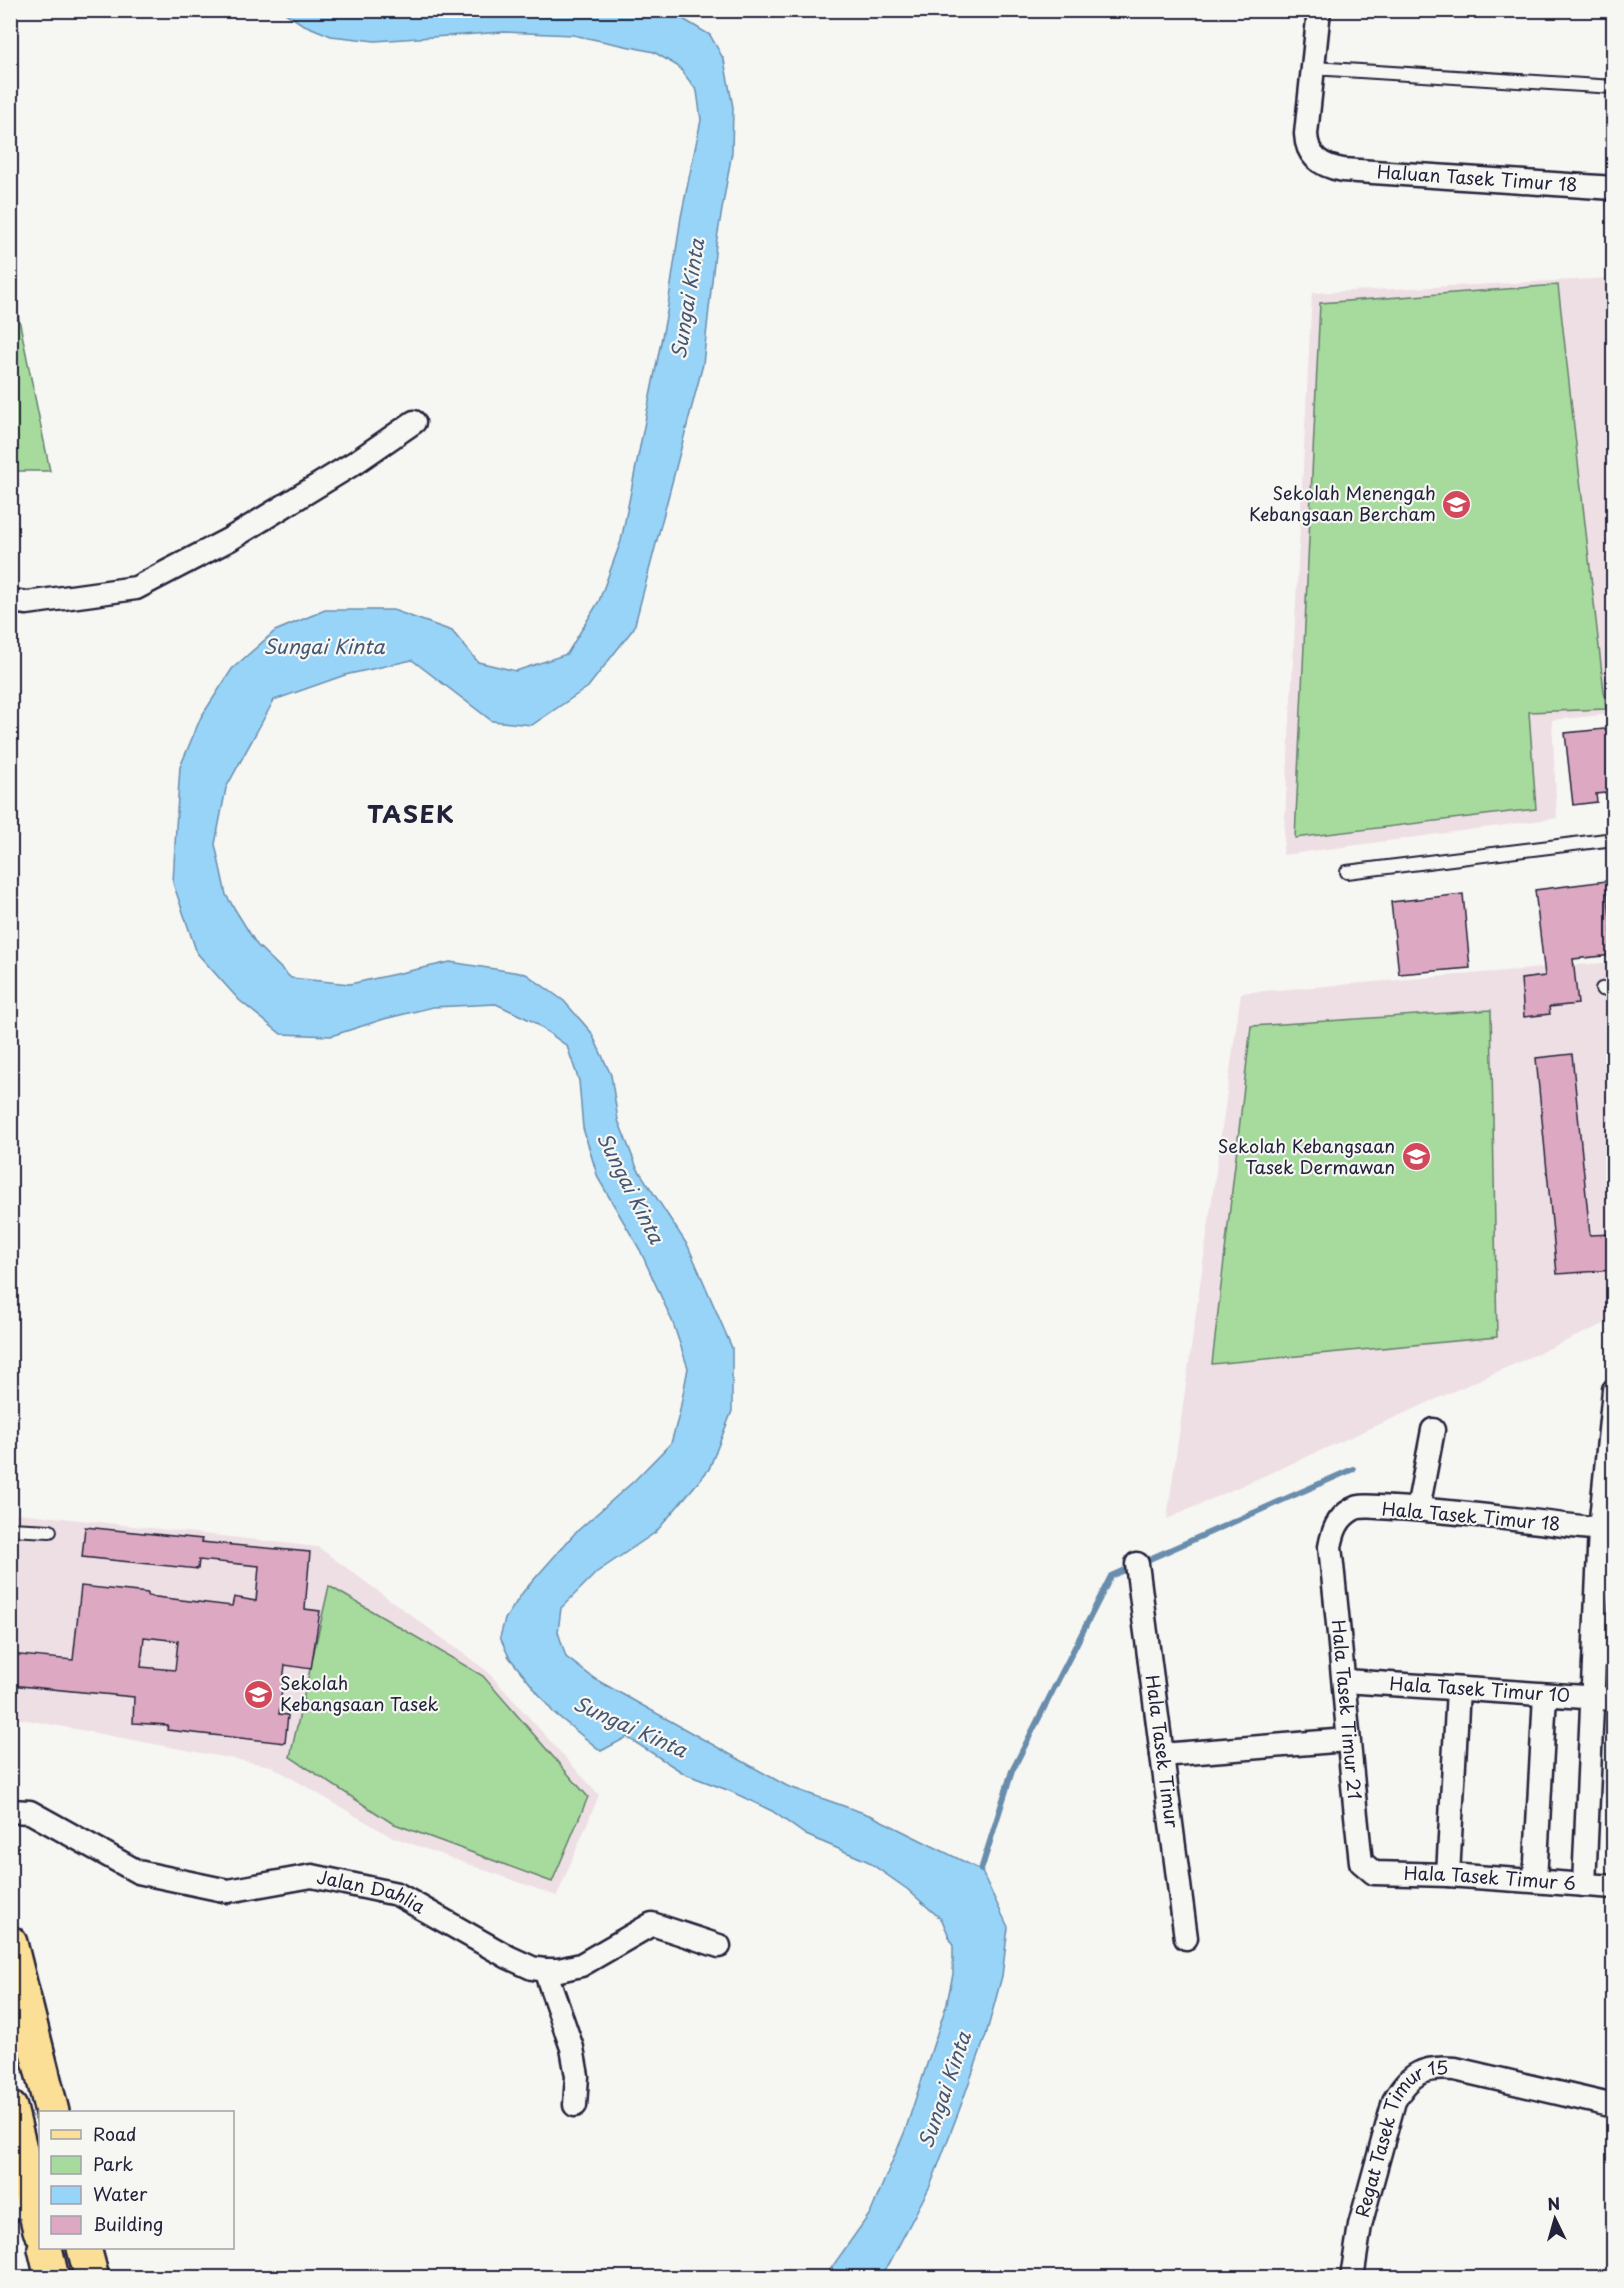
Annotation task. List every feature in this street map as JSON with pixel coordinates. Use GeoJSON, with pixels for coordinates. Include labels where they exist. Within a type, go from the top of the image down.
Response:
{"type":"FeatureCollection","features":[{"type":"Feature","properties":{"kind":"main road"},"geometry":{"type":"LineString","coordinates":[[10,1943],[52,2111]]}},
{"type":"Feature","properties":{"kind":"main road"},"geometry":{"type":"LineString","coordinates":[[10,2108],[22,2205],[39,2229]]}},
{"type":"Feature","properties":{"kind":"main road"},"geometry":{"type":"LineString","coordinates":[[45,2249],[52,2277]]}},
{"type":"Feature","properties":{"kind":"main road"},"geometry":{"type":"LineString","coordinates":[[85,2249],[92,2277]]}},
{"type":"Feature","properties":{"kind":"street","name":"Haluan Tasek Timur 18"},"geometry":{"type":"LineString","coordinates":[[1319,10],[1306,134],[1309,149],[1317,161],[1343,170],[1614,188]]}},
{"type":"Feature","properties":{"kind":"street"},"geometry":{"type":"LineString","coordinates":[[10,601],[27,603],[136,588],[230,539],[356,462],[414,422]]}},
{"type":"Feature","properties":{"kind":"street"},"geometry":{"type":"LineString","coordinates":[[1584,1885],[1603,1698],[1600,1529],[1614,1390]]}},
{"type":"Feature","properties":{"kind":"street"},"geometry":{"type":"LineString","coordinates":[[1418,1509],[1433,1430]]}},
{"type":"Feature","properties":{"kind":"street","name":"Hala Tasek Timur 18"},"geometry":{"type":"LineString","coordinates":[[1330,1547],[1334,1528],[1354,1509],[1418,1509],[1600,1529]]}},
{"type":"Feature","properties":{"kind":"street","name":"Hala Tasek Timur 21"},"geometry":{"type":"LineString","coordinates":[[1330,1547],[1345,1681],[1347,1740],[1360,1862],[1366,1869]]}},
{"type":"Feature","properties":{"kind":"street","name":"Hala Tasek Timur"},"geometry":{"type":"LineString","coordinates":[[1137,1564],[1186,1938]]}},
{"type":"Feature","properties":{"kind":"street","name":"Hala Tasek Timur 10"},"geometry":{"type":"LineString","coordinates":[[1345,1681],[1603,1698]]}},
{"type":"Feature","properties":{"kind":"street"},"geometry":{"type":"LineString","coordinates":[[1448,1875],[1458,1689]]}},
{"type":"Feature","properties":{"kind":"street"},"geometry":{"type":"LineString","coordinates":[[1535,1881],[1545,1695]]}},
{"type":"Feature","properties":{"kind":"street"},"geometry":{"type":"LineString","coordinates":[[1162,1755],[1347,1740]]}},
{"type":"Feature","properties":{"kind":"street","name":"Jalan Dahlia"},"geometry":{"type":"LineString","coordinates":[[10,1811],[30,1812],[138,1872],[228,1891],[312,1876],[397,1894],[508,1957],[532,1968],[559,1970],[581,1965],[652,1924],[719,1946]]}},
{"type":"Feature","properties":{"kind":"street","name":"Hala Tasek Timur 6"},"geometry":{"type":"LineString","coordinates":[[1366,1869],[1374,1873],[1448,1875],[1614,1887]]}},
{"type":"Feature","properties":{"kind":"street"},"geometry":{"type":"LineString","coordinates":[[545,1970],[572,2048],[577,2076],[575,2105]]}},
{"type":"Feature","properties":{"kind":"street","name":"Regat Tasek Timur 15"},"geometry":{"type":"LineString","coordinates":[[1352,2277],[1365,2206],[1394,2101],[1403,2086],[1417,2074],[1434,2067],[1455,2069],[1614,2106]]}},
{"type":"Feature","properties":{"kind":"lane"},"geometry":{"type":"LineString","coordinates":[[1313,68],[1614,87]]}},
{"type":"Feature","properties":{"kind":"lane"},"geometry":{"type":"LineString","coordinates":[[1347,872],[1614,839]]}},
{"type":"Feature","properties":{"kind":"lane"},"geometry":{"type":"LineString","coordinates":[[10,1529],[50,1531]]}},
{"type":"Feature","properties":{"kind":"shaded area","name":"Sekolah Menengah Kebangsaan Bercham"},"geometry":{"type":"Polygon","coordinates":[[[1613,278],[1613,714],[1552,720],[1557,818],[1283,855],[1312,293],[1613,278]]]}},
{"type":"Feature","properties":{"kind":"shaded area","name":"Sekolah Kebangsaan Tasek Dermawan"},"geometry":{"type":"Polygon","coordinates":[[[1613,962],[1613,1320],[1167,1519],[1241,993],[1613,962]]]}},
{"type":"Feature","properties":{"kind":"shaded area","name":"Sekolah Kebangsaan Tasek"},"geometry":{"type":"Polygon","coordinates":[[[10,1512],[318,1547],[487,1671],[599,1795],[557,1896],[390,1836],[271,1766],[11,1717],[10,1512]]]}},
{"type":"Feature","properties":{"kind":"green space"},"geometry":{"type":"Polygon","coordinates":[[[11,280],[50,471],[11,471],[11,280]]]}},
{"type":"Feature","properties":{"kind":"green space","name":"Sekolah Menengah Kebangsaan Bercham"},"geometry":{"type":"Polygon","coordinates":[[[1558,285],[1606,709],[1529,712],[1536,809],[1295,838],[1320,303],[1558,285]]]}},
{"type":"Feature","properties":{"kind":"green space"},"geometry":{"type":"Polygon","coordinates":[[[1491,1010],[1497,1337],[1212,1364],[1251,1026],[1491,1010]]]}},
{"type":"Feature","properties":{"kind":"green space"},"geometry":{"type":"Polygon","coordinates":[[[329,1586],[483,1676],[588,1797],[552,1882],[392,1823],[290,1757],[329,1586]]]}},
{"type":"Feature","properties":{"kind":"water","name":"Sungai Kinta"},"geometry":{"type":"Polygon","coordinates":[[[282,11],[659,11],[678,16],[710,35],[724,60],[733,107],[732,152],[716,244],[703,364],[634,628],[588,687],[532,725],[492,721],[412,660],[345,675],[274,700],[226,788],[215,844],[226,895],[257,945],[291,978],[350,984],[450,962],[526,974],[564,1001],[591,1032],[611,1075],[618,1120],[637,1168],[688,1246],[732,1348],[732,1411],[709,1469],[656,1532],[597,1572],[561,1608],[558,1632],[566,1657],[595,1679],[787,1786],[872,1816],[981,1870],[1008,1927],[1002,1976],[986,2035],[960,2108],[931,2184],[889,2264],[878,2277],[825,2277],[871,2212],[905,2131],[947,2003],[953,1974],[953,1946],[942,1920],[907,1889],[867,1861],[806,1835],[772,1811],[730,1791],[685,1774],[627,1737],[601,1751],[553,1712],[509,1657],[500,1637],[505,1619],[523,1592],[575,1533],[634,1481],[671,1443],[688,1368],[673,1323],[640,1250],[598,1178],[583,1128],[579,1081],[567,1046],[532,1021],[496,1004],[433,1007],[384,1019],[331,1036],[281,1034],[239,1000],[197,953],[173,883],[180,767],[201,717],[232,669],[275,631],[325,610],[393,610],[452,631],[478,662],[516,671],[567,654],[599,601],[621,541],[667,312],[681,217],[701,120],[697,91],[679,67],[654,52],[573,35],[504,32],[375,41],[331,36],[302,24],[282,11]]]}},
{"type":"Feature","properties":{"kind":"building"},"geometry":{"type":"Polygon","coordinates":[[[1614,728],[1614,792],[1596,794],[1597,802],[1573,805],[1565,733],[1614,728]]]}},
{"type":"Feature","properties":{"kind":"building"},"geometry":{"type":"Polygon","coordinates":[[[1606,881],[1614,955],[1573,959],[1578,1004],[1549,1007],[1550,1014],[1524,1017],[1521,979],[1545,976],[1535,890],[1606,881]]]}},
{"type":"Feature","properties":{"kind":"building"},"geometry":{"type":"Polygon","coordinates":[[[1463,894],[1470,968],[1399,974],[1391,902],[1463,894]]]}},
{"type":"Feature","properties":{"kind":"building"},"geometry":{"type":"Polygon","coordinates":[[[1572,1054],[1590,1235],[1614,1234],[1614,1270],[1557,1274],[1536,1058],[1572,1054]]]}},
{"type":"Feature","properties":{"kind":"building"},"geometry":{"type":"Polygon","coordinates":[[[85,1527],[202,1539],[201,1542],[310,1552],[305,1609],[320,1611],[311,1669],[285,1665],[279,1714],[288,1715],[285,1743],[167,1730],[168,1725],[133,1723],[134,1697],[10,1685],[10,1654],[73,1660],[81,1586],[148,1593],[148,1596],[232,1606],[234,1597],[256,1601],[259,1566],[199,1560],[198,1569],[82,1557],[85,1527]],[[144,1637],[141,1667],[175,1670],[178,1641],[144,1637]]]}},
{"type":"Feature","properties":{"kind":"waterway"},"geometry":{"type":"LineString","coordinates":[[981,1870],[1012,1771],[1111,1576],[1353,1469]]}},
{"type":"Feature","properties":{"kind":"place","name":"Sekolah Menengah Kebangsaan Bercham"},"geometry":{"type":"Point","coordinates":[1457,504]}},
{"type":"Feature","properties":{"kind":"place","name":"Sekolah Kebangsaan Tasek Dermawan"},"geometry":{"type":"Point","coordinates":[1416,1157]}},
{"type":"Feature","properties":{"kind":"place","name":"Sekolah Kebangsaan Tasek"},"geometry":{"type":"Point","coordinates":[259,1694]}},
{"type":"Feature","properties":{"kind":"district","name":"TASEK"},"geometry":{"type":"Point","coordinates":[411,815]}}]}
